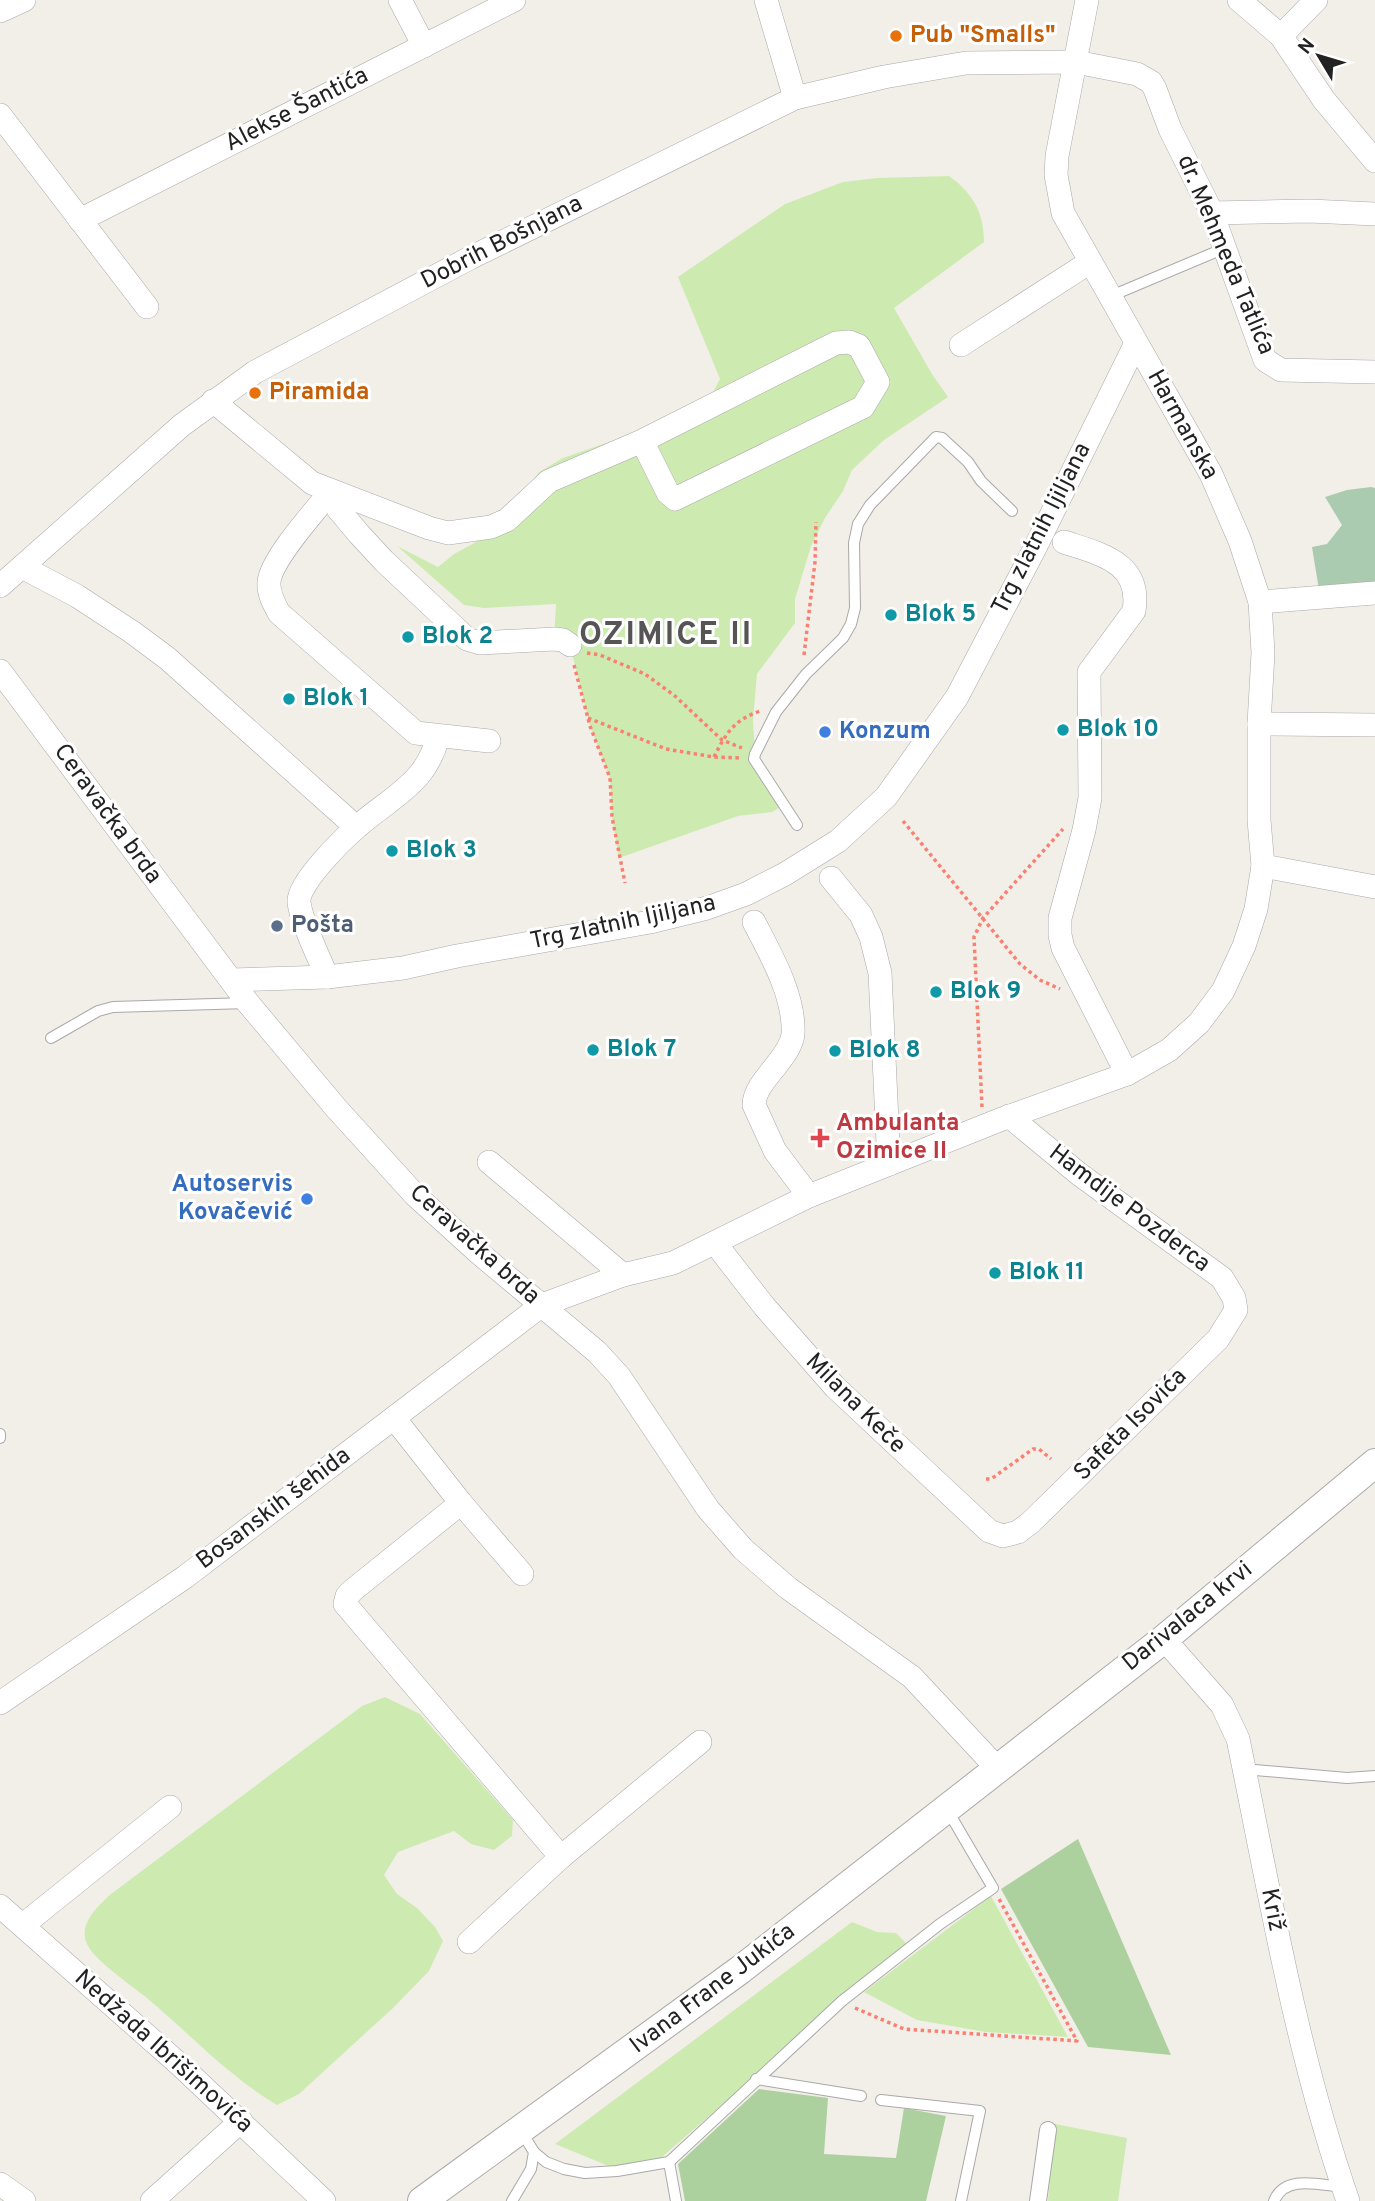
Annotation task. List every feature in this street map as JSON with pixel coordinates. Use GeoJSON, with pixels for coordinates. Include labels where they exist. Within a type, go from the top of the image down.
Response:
{"type":"FeatureCollection","features":[{"type":"Feature","properties":{"kind":"street"},"geometry":{"type":"LineString","coordinates":[[0,11],[24,0]]}},
{"type":"Feature","properties":{"kind":"street"},"geometry":{"type":"LineString","coordinates":[[400,0],[424,46]]}},
{"type":"Feature","properties":{"kind":"street","name":"Alekse Šantića"},"geometry":{"type":"LineString","coordinates":[[80,220],[514,0]]}},
{"type":"Feature","properties":{"kind":"street"},"geometry":{"type":"LineString","coordinates":[[766,0],[795,98]]}},
{"type":"Feature","properties":{"kind":"street","name":"Harmanska"},"geometry":{"type":"LineString","coordinates":[[982,1126],[1127,1074],[1170,1050],[1199,1023],[1223,991],[1256,909],[1263,866],[1259,820],[1259,724],[1264,653],[1260,602],[1240,541],[1211,474],[1063,213],[1056,176],[1057,156],[1087,0]]}},
{"type":"Feature","properties":{"kind":"street"},"geometry":{"type":"LineString","coordinates":[[1240,0],[1281,36],[1324,100],[1375,161]]}},
{"type":"Feature","properties":{"kind":"street"},"geometry":{"type":"LineString","coordinates":[[1281,36],[1316,0]]}},
{"type":"Feature","properties":{"kind":"street","name":"Dobrih Bošnjana"},"geometry":{"type":"LineString","coordinates":[[0,586],[182,425],[255,372],[470,258],[795,98],[884,77],[967,63],[1076,62]]}},
{"type":"Feature","properties":{"kind":"street","name":"dr. Mehmeda Tatlića"},"geometry":{"type":"LineString","coordinates":[[1076,62],[1137,74],[1151,82],[1170,129],[1212,213],[1262,355],[1269,364],[1281,370],[1375,372]]}},
{"type":"Feature","properties":{"kind":"street"},"geometry":{"type":"LineString","coordinates":[[0,115],[148,307]]}},
{"type":"Feature","properties":{"kind":"street"},"geometry":{"type":"LineString","coordinates":[[1212,213],[1310,211],[1375,214]]}},
{"type":"Feature","properties":{"kind":"street"},"geometry":{"type":"LineString","coordinates":[[961,345],[1090,262]]}},
{"type":"Feature","properties":{"kind":"street"},"geometry":{"type":"LineString","coordinates":[[213,401],[312,483],[447,533],[491,527],[506,520],[549,481],[642,441],[836,343],[849,342],[859,346],[878,382],[863,407],[675,499],[668,494],[642,441]]}},
{"type":"Feature","properties":{"kind":"street","name":"Trg zlatnih ljiljana"},"geometry":{"type":"LineString","coordinates":[[232,981],[327,977],[403,968],[650,922],[707,908],[756,889],[838,841],[886,797],[957,697],[1035,548],[1136,343]]}},
{"type":"Feature","properties":{"kind":"street"},"geometry":{"type":"LineString","coordinates":[[331,491],[338,509],[359,534],[467,639],[480,643],[554,639],[563,640],[570,645]]}},
{"type":"Feature","properties":{"kind":"street"},"geometry":{"type":"LineString","coordinates":[[331,491],[276,562],[269,581],[272,599],[279,613],[416,733],[489,741]]}},
{"type":"Feature","properties":{"kind":"street"},"geometry":{"type":"LineString","coordinates":[[1064,542],[1106,555],[1117,563],[1128,574],[1136,599],[1134,611],[1089,672],[1090,798],[1060,918],[1063,948],[1127,1074]]}},
{"type":"Feature","properties":{"kind":"street"},"geometry":{"type":"LineString","coordinates":[[22,567],[78,596],[167,658],[356,827]]}},
{"type":"Feature","properties":{"kind":"street"},"geometry":{"type":"LineString","coordinates":[[1260,602],[1375,593]]}},
{"type":"Feature","properties":{"kind":"street","name":"Ceravačka brda"},"geometry":{"type":"LineString","coordinates":[[0,671],[248,1003],[336,1108],[415,1195],[479,1253],[597,1352],[619,1376],[708,1509],[743,1549],[788,1588],[912,1677],[997,1768]]}},
{"type":"Feature","properties":{"kind":"street"},"geometry":{"type":"LineString","coordinates":[[1259,724],[1375,725]]}},
{"type":"Feature","properties":{"kind":"street"},"geometry":{"type":"LineString","coordinates":[[327,977],[298,899],[310,876],[356,827],[417,777],[432,759],[438,737]]}},
{"type":"Feature","properties":{"kind":"street"},"geometry":{"type":"LineString","coordinates":[[1263,866],[1375,887]]}},
{"type":"Feature","properties":{"kind":"street"},"geometry":{"type":"LineString","coordinates":[[831,878],[861,915],[871,937],[880,973],[889,1164]]}},
{"type":"Feature","properties":{"kind":"street"},"geometry":{"type":"LineString","coordinates":[[754,922],[787,988],[793,1034],[786,1052],[754,1098],[754,1105],[775,1151],[809,1196]]}},
{"type":"Feature","properties":{"kind":"street","name":"Hamdije Pozderca"},"geometry":{"type":"LineString","coordinates":[[1009,1116],[1079,1174],[1222,1278],[1234,1297],[1236,1310]]}},
{"type":"Feature","properties":{"kind":"street","name":"Bosanskih šehida"},"geometry":{"type":"LineString","coordinates":[[0,1703],[186,1577],[542,1305],[623,1275],[673,1263],[809,1196],[982,1126]]}},
{"type":"Feature","properties":{"kind":"street"},"geometry":{"type":"LineString","coordinates":[[489,1162],[623,1275]]}},
{"type":"Feature","properties":{"kind":"street","name":"Milana Keče"},"geometry":{"type":"LineString","coordinates":[[715,1243],[812,1363],[889,1439],[989,1531],[1003,1536],[1017,1532]]}},
{"type":"Feature","properties":{"kind":"street","name":"Safeta Isovića"},"geometry":{"type":"LineString","coordinates":[[1017,1532],[1063,1493],[1218,1339],[1236,1310]]}},
{"type":"Feature","properties":{"kind":"street"},"geometry":{"type":"LineString","coordinates":[[394,1418],[461,1503],[522,1574]]}},
{"type":"Feature","properties":{"kind":"street","name":"Darivalaca krvi"},"geometry":{"type":"LineString","coordinates":[[997,1768],[1164,1639],[1375,1463]]}},
{"type":"Feature","properties":{"kind":"street"},"geometry":{"type":"LineString","coordinates":[[461,1503],[347,1596],[345,1604],[562,1857]]}},
{"type":"Feature","properties":{"kind":"street","name":"Križ"},"geometry":{"type":"LineString","coordinates":[[1164,1639],[1222,1705],[1238,1740],[1288,1988],[1334,2163],[1345,2194]]}},
{"type":"Feature","properties":{"kind":"street"},"geometry":{"type":"LineString","coordinates":[[469,1942],[562,1857],[700,1742]]}},
{"type":"Feature","properties":{"kind":"street","name":"Ivana Frane Jukića"},"geometry":{"type":"LineString","coordinates":[[422,2201],[527,2142],[997,1768]]}},
{"type":"Feature","properties":{"kind":"street"},"geometry":{"type":"LineString","coordinates":[[23,1925],[170,1807]]}},
{"type":"Feature","properties":{"kind":"street","name":"Nedžada Ibrišimovića"},"geometry":{"type":"LineString","coordinates":[[0,1906],[241,2121],[324,2201]]}},
{"type":"Feature","properties":{"kind":"street"},"geometry":{"type":"LineString","coordinates":[[152,2201],[241,2121]]}},
{"type":"Feature","properties":{"kind":"street"},"geometry":{"type":"LineString","coordinates":[[1038,2201],[1048,2130]]}},
{"type":"Feature","properties":{"kind":"street"},"geometry":{"type":"LineString","coordinates":[[0,2184],[24,2201]]}},
{"type":"Feature","properties":{"kind":"lane"},"geometry":{"type":"LineString","coordinates":[[1111,296],[1225,248]]}},
{"type":"Feature","properties":{"kind":"lane"},"geometry":{"type":"LineString","coordinates":[[797,825],[755,756],[776,712],[806,674],[843,638],[850,624],[855,608],[854,543],[858,524],[870,505],[936,437],[942,438],[960,454],[981,481],[1012,511]]}},
{"type":"Feature","properties":{"kind":"lane"},"geometry":{"type":"LineString","coordinates":[[51,1038],[98,1011],[113,1007],[248,1003]]}},
{"type":"Feature","properties":{"kind":"lane"},"geometry":{"type":"LineString","coordinates":[[1244,1769],[1347,1778],[1375,1776]]}},
{"type":"Feature","properties":{"kind":"lane"},"geometry":{"type":"LineString","coordinates":[[527,2142],[555,2166],[585,2173],[617,2171],[668,2162],[842,2001],[940,1924],[993,1888],[947,1809]]}},
{"type":"Feature","properties":{"kind":"lane"},"geometry":{"type":"LineString","coordinates":[[756,2079],[860,2096]]}},
{"type":"Feature","properties":{"kind":"lane"},"geometry":{"type":"LineString","coordinates":[[881,2100],[979,2111],[961,2201]]}},
{"type":"Feature","properties":{"kind":"lane"},"geometry":{"type":"LineString","coordinates":[[512,2201],[531,2169],[527,2142]]}},
{"type":"Feature","properties":{"kind":"lane"},"geometry":{"type":"LineString","coordinates":[[668,2162],[676,2201]]}},
{"type":"Feature","properties":{"kind":"lane"},"geometry":{"type":"LineString","coordinates":[[1274,2201],[1281,2188],[1292,2183],[1345,2194]]}},
{"type":"Feature","properties":{"kind":"path"},"geometry":{"type":"LineString","coordinates":[[804,656],[814,576],[816,522]]}},
{"type":"Feature","properties":{"kind":"path"},"geometry":{"type":"LineString","coordinates":[[570,645],[588,718],[610,778],[612,817],[625,883]]}},
{"type":"Feature","properties":{"kind":"path"},"geometry":{"type":"LineString","coordinates":[[570,645],[579,652],[600,656],[645,674],[675,696],[722,740],[755,756]]}},
{"type":"Feature","properties":{"kind":"path"},"geometry":{"type":"LineString","coordinates":[[714,757],[722,740],[741,718],[762,710]]}},
{"type":"Feature","properties":{"kind":"path"},"geometry":{"type":"LineString","coordinates":[[588,718],[666,749],[714,757],[755,756]]}},
{"type":"Feature","properties":{"kind":"path"},"geometry":{"type":"LineString","coordinates":[[903,821],[1020,964],[1040,980],[1060,989],[1088,994]]}},
{"type":"Feature","properties":{"kind":"path"},"geometry":{"type":"LineString","coordinates":[[982,1126],[974,937],[982,918],[1063,828]]}},
{"type":"Feature","properties":{"kind":"path"},"geometry":{"type":"LineString","coordinates":[[986,1479],[991,1479],[1033,1449],[1040,1449],[1051,1459]]}},
{"type":"Feature","properties":{"kind":"path"},"geometry":{"type":"LineString","coordinates":[[842,2001],[904,2029],[1077,2041],[993,1888]]}},
{"type":"Feature","properties":{"kind":"green space"},"geometry":{"type":"Polygon","coordinates":[[[949,176],[965,189],[976,204],[982,222],[984,242],[894,308],[948,397],[884,440],[852,470],[811,546],[795,599],[795,623],[757,674],[753,720],[755,754],[784,805],[772,812],[738,816],[619,858],[612,817],[610,778],[590,726],[570,645],[554,639],[556,604],[484,608],[464,605],[397,546],[438,567],[476,542],[486,528],[502,521],[539,472],[563,458],[704,409],[720,379],[678,277],[785,204],[843,182],[949,176]]]}},
{"type":"Feature","properties":{"kind":"green space"},"geometry":{"type":"Polygon","coordinates":[[[1375,488],[1375,593],[1320,596],[1312,547],[1327,544],[1342,525],[1325,497],[1347,490],[1375,488]]]}},
{"type":"Feature","properties":{"kind":"green space"},"geometry":{"type":"Polygon","coordinates":[[[385,1697],[420,1714],[513,1820],[512,1836],[494,1850],[471,1844],[454,1831],[398,1852],[384,1875],[397,1894],[417,1908],[435,1927],[443,1941],[429,1971],[393,2008],[299,2094],[277,2105],[225,2068],[147,1998],[105,1965],[87,1944],[85,1930],[90,1916],[111,1894],[362,1706],[385,1697]]]}},
{"type":"Feature","properties":{"kind":"green space"},"geometry":{"type":"Polygon","coordinates":[[[1078,1839],[1171,2055],[1088,2047],[1001,1889],[1078,1839]]]}},
{"type":"Feature","properties":{"kind":"green space"},"geometry":{"type":"Polygon","coordinates":[[[991,1896],[1068,2037],[986,2032],[917,2020],[864,1992],[991,1896]]]}},
{"type":"Feature","properties":{"kind":"green space"},"geometry":{"type":"Polygon","coordinates":[[[852,1922],[877,1932],[896,1933],[907,1944],[662,2157],[611,2167],[555,2144],[852,1922]]]}},
{"type":"Feature","properties":{"kind":"green space"},"geometry":{"type":"Polygon","coordinates":[[[759,2089],[828,2098],[824,2154],[896,2158],[904,2108],[946,2116],[926,2201],[685,2201],[678,2164],[759,2089]]]}},
{"type":"Feature","properties":{"kind":"green space"},"geometry":{"type":"Polygon","coordinates":[[[1055,2124],[1127,2138],[1118,2201],[1048,2201],[1055,2124]]]}},
{"type":"Feature","properties":{"kind":"place","name":"Pub \"Smalls\""},"geometry":{"type":"Point","coordinates":[896,36]}},
{"type":"Feature","properties":{"kind":"place","name":"Piramida"},"geometry":{"type":"Point","coordinates":[255,393]}},
{"type":"Feature","properties":{"kind":"place","name":"Blok 5"},"geometry":{"type":"Point","coordinates":[891,615]}},
{"type":"Feature","properties":{"kind":"place","name":"Blok 2"},"geometry":{"type":"Point","coordinates":[408,637]}},
{"type":"Feature","properties":{"kind":"place","name":"Blok 1"},"geometry":{"type":"Point","coordinates":[289,699]}},
{"type":"Feature","properties":{"kind":"place","name":"Blok 10"},"geometry":{"type":"Point","coordinates":[1063,730]}},
{"type":"Feature","properties":{"kind":"place","name":"Konzum"},"geometry":{"type":"Point","coordinates":[825,732]}},
{"type":"Feature","properties":{"kind":"place","name":"Blok 3"},"geometry":{"type":"Point","coordinates":[392,851]}},
{"type":"Feature","properties":{"kind":"place","name":"Pošta"},"geometry":{"type":"Point","coordinates":[277,926]}},
{"type":"Feature","properties":{"kind":"place","name":"Blok 9"},"geometry":{"type":"Point","coordinates":[936,992]}},
{"type":"Feature","properties":{"kind":"place","name":"Blok 7"},"geometry":{"type":"Point","coordinates":[593,1050]}},
{"type":"Feature","properties":{"kind":"place","name":"Blok 8"},"geometry":{"type":"Point","coordinates":[835,1051]}},
{"type":"Feature","properties":{"kind":"place","name":"Ambulanta Ozimice II"},"geometry":{"type":"Point","coordinates":[820,1138]}},
{"type":"Feature","properties":{"kind":"place","name":"Autoservis Kovačević"},"geometry":{"type":"Point","coordinates":[307,1199]}},
{"type":"Feature","properties":{"kind":"place","name":"Blok 11"},"geometry":{"type":"Point","coordinates":[995,1273]}},
{"type":"Feature","properties":{"kind":"district","name":"OZIMICE II"},"geometry":{"type":"Point","coordinates":[666,636]}}]}
